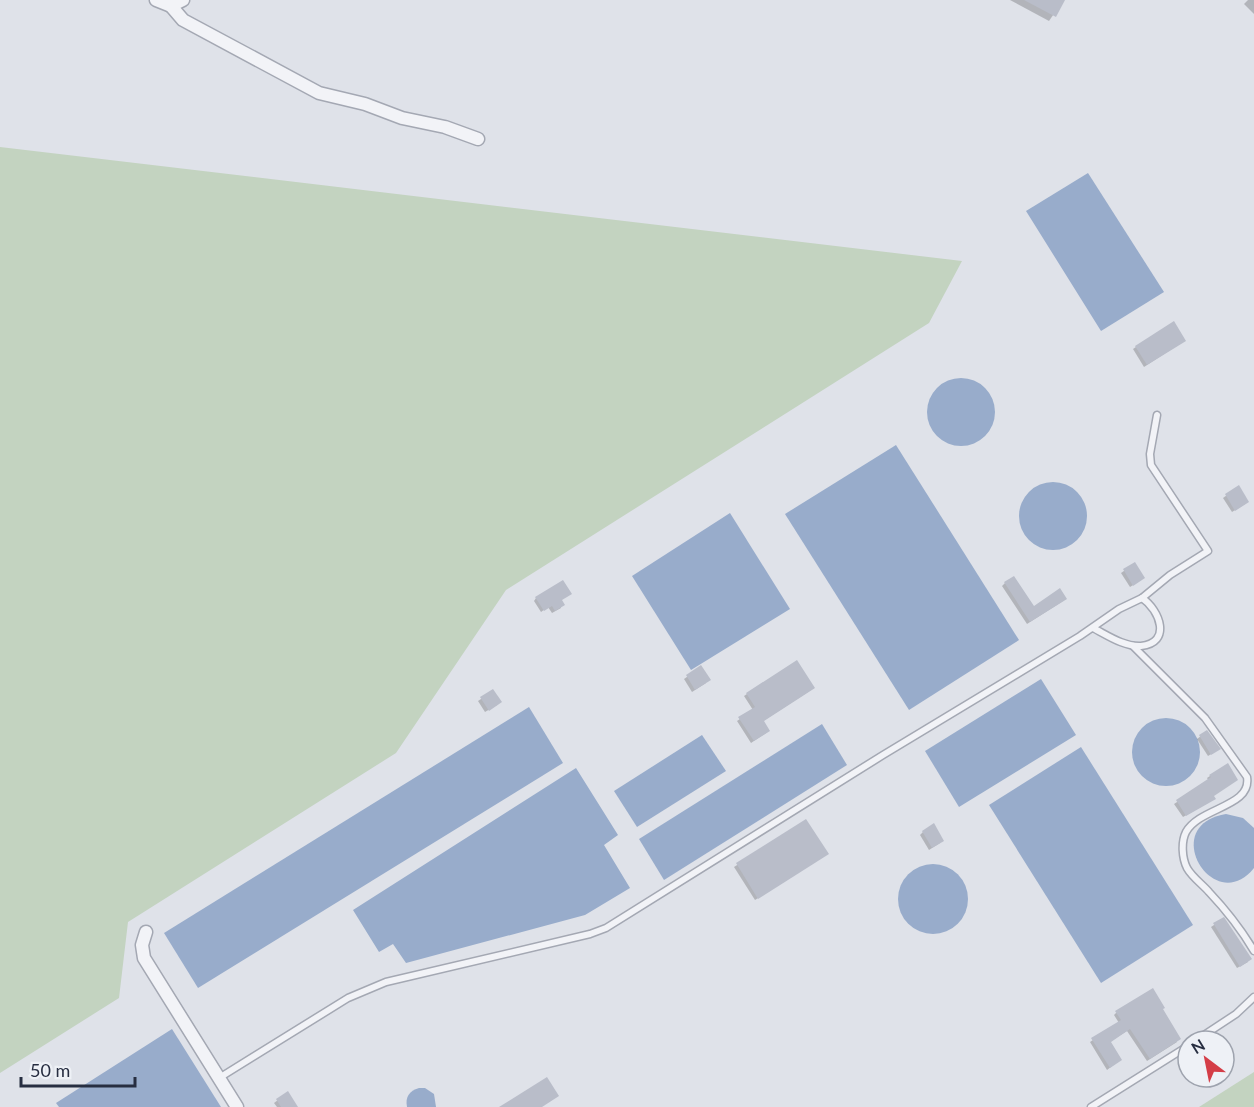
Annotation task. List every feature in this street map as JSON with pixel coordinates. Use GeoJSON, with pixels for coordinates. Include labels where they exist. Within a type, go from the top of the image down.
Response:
{"type":"FeatureCollection","features":[{"type":"Feature","properties":{"kind":"street"},"geometry":{"type":"LineString","coordinates":[[156,0],[171,6],[183,20],[190,24],[319,93],[365,104],[402,118],[445,127],[478,139]]}},
{"type":"Feature","properties":{"kind":"street"},"geometry":{"type":"LineString","coordinates":[[171,6],[183,0]]}},
{"type":"Feature","properties":{"kind":"street"},"geometry":{"type":"LineString","coordinates":[[146,932],[142,945],[144,958],[237,1107]]}},
{"type":"Feature","properties":{"kind":"lane"},"geometry":{"type":"LineString","coordinates":[[219,1078],[348,998],[386,982],[590,934],[606,928],[1093,628],[1119,609],[1142,598],[1170,575],[1208,551],[1151,465],[1150,454],[1157,415]]}},
{"type":"Feature","properties":{"kind":"lane"},"geometry":{"type":"LineString","coordinates":[[1093,628],[1133,646],[1143,646],[1154,641],[1160,633],[1160,625],[1154,608],[1142,598]]}},
{"type":"Feature","properties":{"kind":"lane"},"geometry":{"type":"LineString","coordinates":[[1133,646],[1205,718],[1246,777],[1247,788],[1243,795],[1234,802],[1211,811],[1197,820],[1186,832],[1183,844],[1188,869],[1237,923],[1254,951]]}},
{"type":"Feature","properties":{"kind":"lane"},"geometry":{"type":"LineString","coordinates":[[1213,1029],[1236,1014],[1254,997]]}},
{"type":"Feature","properties":{"kind":"lane"},"geometry":{"type":"LineString","coordinates":[[1091,1107],[1176,1054]]}},
{"type":"Feature","properties":{"kind":"green space"},"geometry":{"type":"Polygon","coordinates":[[[0,147],[962,261],[929,323],[506,590],[396,753],[128,922],[119,998],[0,1073],[0,147]]]}},
{"type":"Feature","properties":{"kind":"green space"},"geometry":{"type":"Polygon","coordinates":[[[1254,1072],[1254,1107],[1199,1107],[1227,1089],[1236,1089],[1236,1083],[1254,1072]]]}},
{"type":"Feature","properties":{"kind":"water"},"geometry":{"type":"Polygon","coordinates":[[[1088,173],[1164,292],[1101,331],[1026,211],[1088,173]]]}},
{"type":"Feature","properties":{"kind":"water"},"geometry":{"type":"Polygon","coordinates":[[[961,378],[974,381],[985,388],[992,399],[995,412],[992,425],[985,436],[974,443],[961,446],[948,443],[937,436],[930,425],[927,412],[930,399],[937,388],[948,381],[961,378]]]}},
{"type":"Feature","properties":{"kind":"water"},"geometry":{"type":"Polygon","coordinates":[[[896,445],[1019,640],[909,710],[785,514],[896,445]]]}},
{"type":"Feature","properties":{"kind":"water"},"geometry":{"type":"Polygon","coordinates":[[[1053,482],[1066,485],[1077,492],[1084,503],[1087,516],[1084,529],[1077,540],[1066,547],[1053,550],[1040,547],[1029,540],[1022,529],[1019,516],[1022,503],[1029,492],[1040,485],[1053,482]]]}},
{"type":"Feature","properties":{"kind":"water"},"geometry":{"type":"Polygon","coordinates":[[[730,513],[790,609],[691,670],[632,576],[730,513]]]}},
{"type":"Feature","properties":{"kind":"water"},"geometry":{"type":"Polygon","coordinates":[[[1041,679],[1076,735],[959,807],[925,751],[1041,679]]]}},
{"type":"Feature","properties":{"kind":"water"},"geometry":{"type":"Polygon","coordinates":[[[529,707],[563,763],[198,988],[164,933],[529,707]]]}},
{"type":"Feature","properties":{"kind":"water"},"geometry":{"type":"Polygon","coordinates":[[[1166,718],[1179,721],[1190,728],[1197,739],[1200,752],[1197,765],[1190,776],[1179,783],[1166,786],[1153,783],[1142,776],[1135,765],[1132,752],[1135,739],[1142,728],[1153,721],[1166,718]]]}},
{"type":"Feature","properties":{"kind":"water"},"geometry":{"type":"Polygon","coordinates":[[[822,724],[847,765],[664,880],[639,839],[822,724]]]}},
{"type":"Feature","properties":{"kind":"water"},"geometry":{"type":"Polygon","coordinates":[[[702,735],[726,771],[637,827],[614,791],[702,735]]]}},
{"type":"Feature","properties":{"kind":"water"},"geometry":{"type":"Polygon","coordinates":[[[1081,747],[1193,925],[1101,983],[989,805],[1081,747]]]}},
{"type":"Feature","properties":{"kind":"water"},"geometry":{"type":"Polygon","coordinates":[[[576,768],[618,835],[604,845],[630,888],[585,915],[406,963],[393,944],[379,952],[353,910],[576,768]]]}},
{"type":"Feature","properties":{"kind":"water"},"geometry":{"type":"Polygon","coordinates":[[[1226,814],[1243,818],[1254,828],[1254,868],[1238,880],[1223,882],[1209,876],[1199,864],[1194,849],[1196,834],[1206,822],[1226,814]]]}},
{"type":"Feature","properties":{"kind":"water"},"geometry":{"type":"Polygon","coordinates":[[[933,864],[946,867],[958,874],[965,886],[968,899],[965,912],[958,924],[946,931],[933,934],[920,931],[908,924],[901,912],[898,899],[901,886],[908,874],[920,867],[933,864]]]}},
{"type":"Feature","properties":{"kind":"water"},"geometry":{"type":"Polygon","coordinates":[[[172,1029],[221,1107],[59,1107],[56,1103],[172,1029]]]}},
{"type":"Feature","properties":{"kind":"water"},"geometry":{"type":"Polygon","coordinates":[[[419,1088],[425,1088],[434,1094],[436,1107],[407,1107],[408,1095],[419,1088]]]}},
{"type":"Feature","properties":{"kind":"building"},"geometry":{"type":"Polygon","coordinates":[[[1024,0],[1065,0],[1056,17],[1024,0]]]}},
{"type":"Feature","properties":{"kind":"building"},"geometry":{"type":"Polygon","coordinates":[[[1174,321],[1186,341],[1147,365],[1135,346],[1174,321]]]}},
{"type":"Feature","properties":{"kind":"building"},"geometry":{"type":"Polygon","coordinates":[[[1239,485],[1249,502],[1235,511],[1225,494],[1239,485]]]}},
{"type":"Feature","properties":{"kind":"building"},"geometry":{"type":"Polygon","coordinates":[[[1135,562],[1145,578],[1133,586],[1123,569],[1135,562]]]}},
{"type":"Feature","properties":{"kind":"building"},"geometry":{"type":"Polygon","coordinates":[[[1014,576],[1034,606],[1060,588],[1067,599],[1030,622],[1004,582],[1014,576]]]}},
{"type":"Feature","properties":{"kind":"building"},"geometry":{"type":"Polygon","coordinates":[[[563,580],[572,594],[562,600],[565,605],[555,611],[552,606],[544,611],[535,597],[563,580]]]}},
{"type":"Feature","properties":{"kind":"building"},"geometry":{"type":"Polygon","coordinates":[[[797,660],[815,688],[764,721],[770,731],[754,741],[738,717],[755,707],[746,693],[797,660]]]}},
{"type":"Feature","properties":{"kind":"building"},"geometry":{"type":"Polygon","coordinates":[[[701,665],[711,680],[695,690],[686,675],[701,665]]]}},
{"type":"Feature","properties":{"kind":"building"},"geometry":{"type":"Polygon","coordinates":[[[493,689],[502,702],[489,711],[480,697],[493,689]]]}},
{"type":"Feature","properties":{"kind":"building"},"geometry":{"type":"Polygon","coordinates":[[[1207,730],[1221,749],[1211,755],[1199,735],[1207,730]]]}},
{"type":"Feature","properties":{"kind":"building"},"geometry":{"type":"Polygon","coordinates":[[[1228,763],[1238,780],[1214,796],[1216,799],[1186,816],[1176,800],[1228,763]]]}},
{"type":"Feature","properties":{"kind":"building"},"geometry":{"type":"Polygon","coordinates":[[[806,819],[829,854],[758,899],[736,863],[806,819]]]}},
{"type":"Feature","properties":{"kind":"building"},"geometry":{"type":"Polygon","coordinates":[[[934,823],[944,841],[932,848],[922,831],[934,823]]]}},
{"type":"Feature","properties":{"kind":"building"},"geometry":{"type":"Polygon","coordinates":[[[1224,917],[1252,959],[1240,967],[1213,923],[1224,917]]]}},
{"type":"Feature","properties":{"kind":"building"},"geometry":{"type":"Polygon","coordinates":[[[1153,988],[1176,1031],[1176,1042],[1150,1059],[1130,1029],[1111,1042],[1122,1060],[1110,1068],[1091,1038],[1121,1020],[1115,1011],[1153,988]]]}},
{"type":"Feature","properties":{"kind":"building"},"geometry":{"type":"Polygon","coordinates":[[[547,1077],[559,1096],[542,1107],[499,1107],[547,1077]]]}},
{"type":"Feature","properties":{"kind":"building"},"geometry":{"type":"Polygon","coordinates":[[[288,1091],[298,1107],[281,1107],[276,1099],[288,1091]]]}}]}
